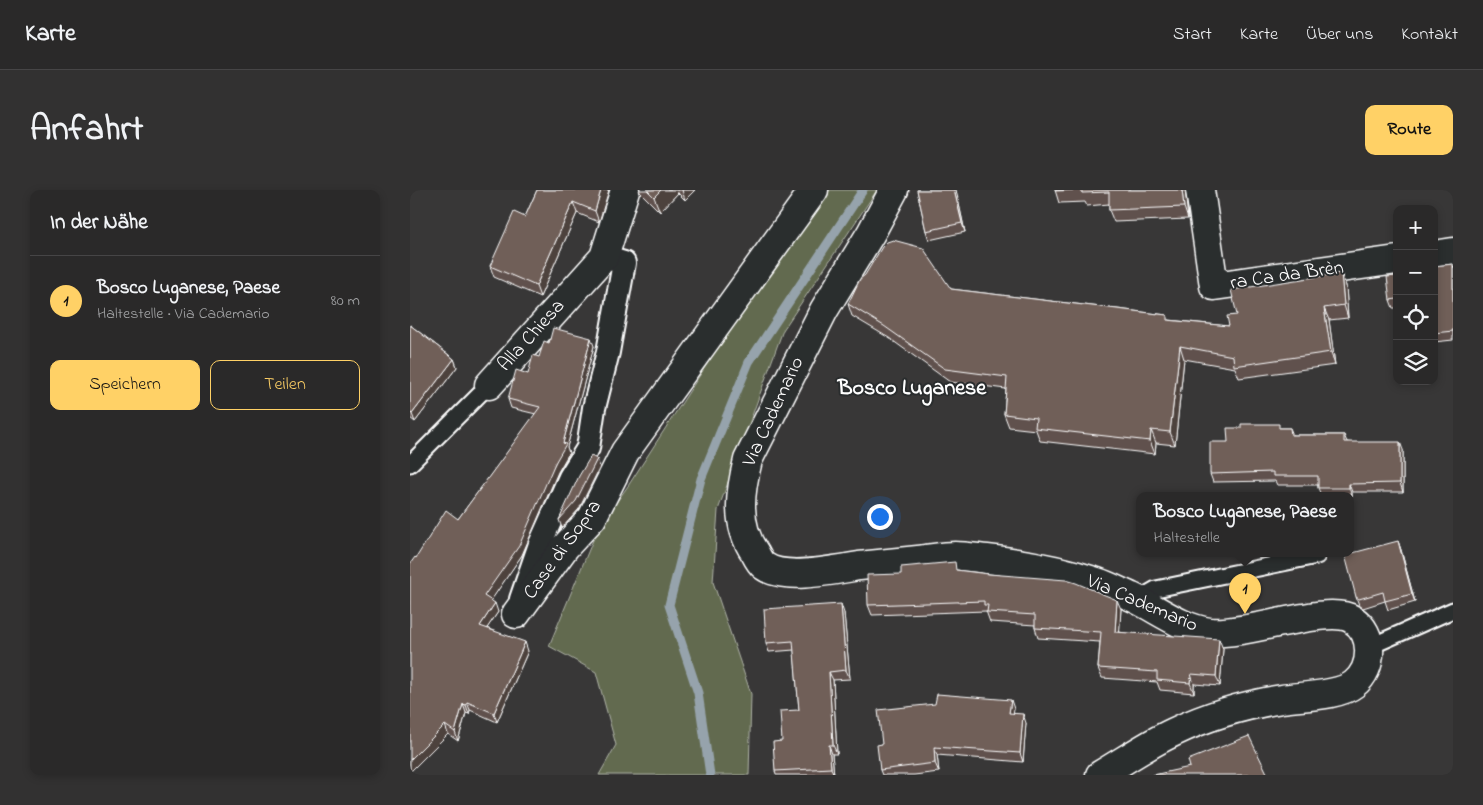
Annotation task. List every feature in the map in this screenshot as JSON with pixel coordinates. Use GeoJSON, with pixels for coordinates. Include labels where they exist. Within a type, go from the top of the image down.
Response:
{"type":"FeatureCollection","features":[{"type":"Feature","properties":{"kind":"street","name":"Alla Chiesa"},"geometry":{"type":"LineString","coordinates":[[489,385],[604,257],[625,190]]}},
{"type":"Feature","properties":{"kind":"street","name":"Case di Sopra"},"geometry":{"type":"LineString","coordinates":[[516,614],[564,547],[592,518],[625,452],[814,190]]}},
{"type":"Feature","properties":{"kind":"street","name":"Via Cademario"},"geometry":{"type":"LineString","coordinates":[[894,190],[871,233],[824,310],[748,460],[741,486],[740,508],[743,529],[752,549],[764,566],[782,573],[820,573],[860,566],[955,556],[1003,561],[1046,568],[1089,580],[1137,600],[1185,626],[1208,632],[1230,632],[1326,615],[1350,617],[1360,625],[1366,635],[1369,647]]}},
{"type":"Feature","properties":{"kind":"street","name":"ra Ca da Brèn"},"geometry":{"type":"LineString","coordinates":[[1200,190],[1214,286],[1393,261]]}},
{"type":"Feature","properties":{"kind":"street"},"geometry":{"type":"LineString","coordinates":[[1438,254],[1453,252]]}},
{"type":"Feature","properties":{"kind":"street","name":"Case di Sopra"},"geometry":{"type":"LineString","coordinates":[[516,614],[540,544],[570,477],[588,448],[594,408],[608,352],[624,263],[604,257]]}},
{"type":"Feature","properties":{"kind":"street"},"geometry":{"type":"LineString","coordinates":[[1100,775],[1172,732],[1203,720],[1274,701],[1329,693],[1352,686],[1366,670],[1369,660],[1369,647]]}},
{"type":"Feature","properties":{"kind":"lane","name":"Alla Chiesa"},"geometry":{"type":"LineString","coordinates":[[410,464],[489,385]]}},
{"type":"Feature","properties":{"kind":"lane"},"geometry":{"type":"LineString","coordinates":[[1137,600],[1156,589],[1312,557]]}},
{"type":"Feature","properties":{"kind":"lane"},"geometry":{"type":"LineString","coordinates":[[1369,647],[1453,610]]}},
{"type":"Feature","properties":{"kind":"green space"},"geometry":{"type":"Polygon","coordinates":[[[830,190],[877,190],[783,330],[718,510],[713,582],[751,694],[749,775],[599,775],[616,745],[596,672],[549,646],[598,528],[628,486],[779,253],[816,204],[830,190]]]}},
{"type":"Feature","properties":{"kind":"building"},"geometry":{"type":"Polygon","coordinates":[[[537,190],[601,190],[595,211],[573,202],[536,286],[490,266],[514,212],[525,217],[537,190]]]}},
{"type":"Feature","properties":{"kind":"building"},"geometry":{"type":"Polygon","coordinates":[[[647,190],[661,190],[654,197],[647,190]]]}},
{"type":"Feature","properties":{"kind":"building"},"geometry":{"type":"Polygon","coordinates":[[[917,190],[954,190],[962,223],[926,231],[917,190]]]}},
{"type":"Feature","properties":{"kind":"building"},"geometry":{"type":"Polygon","coordinates":[[[1082,190],[1182,190],[1184,207],[1109,210],[1109,192],[1082,193],[1082,190]]]}},
{"type":"Feature","properties":{"kind":"building"},"geometry":{"type":"Polygon","coordinates":[[[893,240],[923,248],[951,289],[1167,315],[1167,320],[1229,326],[1227,316],[1237,315],[1231,290],[1341,273],[1344,305],[1324,308],[1331,352],[1234,366],[1233,356],[1180,346],[1170,432],[1151,430],[1150,441],[1035,428],[1036,418],[1004,414],[1007,377],[945,369],[884,326],[848,304],[860,279],[865,275],[882,247],[887,242],[893,240]]]}},
{"type":"Feature","properties":{"kind":"building"},"geometry":{"type":"Polygon","coordinates":[[[1453,264],[1453,331],[1438,333],[1438,266],[1453,264]]]}},
{"type":"Feature","properties":{"kind":"building"},"geometry":{"type":"Polygon","coordinates":[[[1393,276],[1393,300],[1390,300],[1387,277],[1393,276]]]}},
{"type":"Feature","properties":{"kind":"building"},"geometry":{"type":"Polygon","coordinates":[[[410,325],[454,359],[412,414],[410,412],[410,325]]]}},
{"type":"Feature","properties":{"kind":"building"},"geometry":{"type":"Polygon","coordinates":[[[553,328],[591,338],[563,443],[566,444],[555,463],[519,546],[484,596],[495,603],[480,626],[525,642],[494,713],[467,702],[466,705],[463,704],[455,732],[445,725],[410,760],[410,564],[416,558],[446,510],[458,519],[540,407],[508,399],[516,370],[528,374],[533,355],[539,357],[544,341],[549,343],[553,328]]]}},
{"type":"Feature","properties":{"kind":"building"},"geometry":{"type":"Polygon","coordinates":[[[1241,424],[1279,424],[1279,428],[1290,428],[1291,435],[1344,435],[1344,442],[1400,442],[1400,483],[1349,484],[1349,488],[1318,488],[1318,476],[1273,476],[1273,472],[1210,474],[1210,442],[1228,442],[1227,428],[1241,428],[1241,424]]]}},
{"type":"Feature","properties":{"kind":"building"},"geometry":{"type":"Polygon","coordinates":[[[591,456],[597,459],[576,501],[559,520],[579,476],[591,456]]]}},
{"type":"Feature","properties":{"kind":"building"},"geometry":{"type":"Polygon","coordinates":[[[1398,541],[1412,594],[1385,601],[1383,592],[1359,599],[1356,597],[1346,557],[1354,557],[1354,553],[1398,541]]]}},
{"type":"Feature","properties":{"kind":"building"},"geometry":{"type":"Polygon","coordinates":[[[955,562],[956,570],[1066,580],[1117,600],[1115,632],[1219,639],[1216,676],[1191,674],[1190,683],[1157,680],[1157,672],[1098,668],[1101,632],[1035,628],[1035,615],[987,612],[988,605],[984,605],[984,601],[868,605],[867,575],[901,574],[901,567],[955,562]]]}},
{"type":"Feature","properties":{"kind":"building"},"geometry":{"type":"Polygon","coordinates":[[[841,604],[846,670],[829,672],[833,745],[829,745],[831,768],[775,771],[773,742],[782,741],[780,711],[799,710],[793,641],[766,643],[764,609],[841,604]]]}},
{"type":"Feature","properties":{"kind":"building"},"geometry":{"type":"Polygon","coordinates":[[[937,694],[1011,700],[1009,713],[1023,714],[1020,753],[934,747],[935,763],[880,770],[877,745],[882,744],[878,710],[935,704],[937,694]]]}},
{"type":"Feature","properties":{"kind":"building"},"geometry":{"type":"Polygon","coordinates":[[[1249,736],[1268,775],[1153,775],[1190,767],[1188,760],[1249,736]]]}},
{"type":"Feature","properties":{"kind":"waterway"},"geometry":{"type":"LineString","coordinates":[[710,775],[698,693],[669,605],[701,479],[749,362],[863,190]]}},
{"type":"Feature","properties":{"kind":"place","name":"Bosco Luganese, Paese"},"geometry":{"type":"Point","coordinates":[1245,614]}},
{"type":"Feature","properties":{"kind":"district","name":"Bosco Luganese"},"geometry":{"type":"Point","coordinates":[912,389]}}]}
